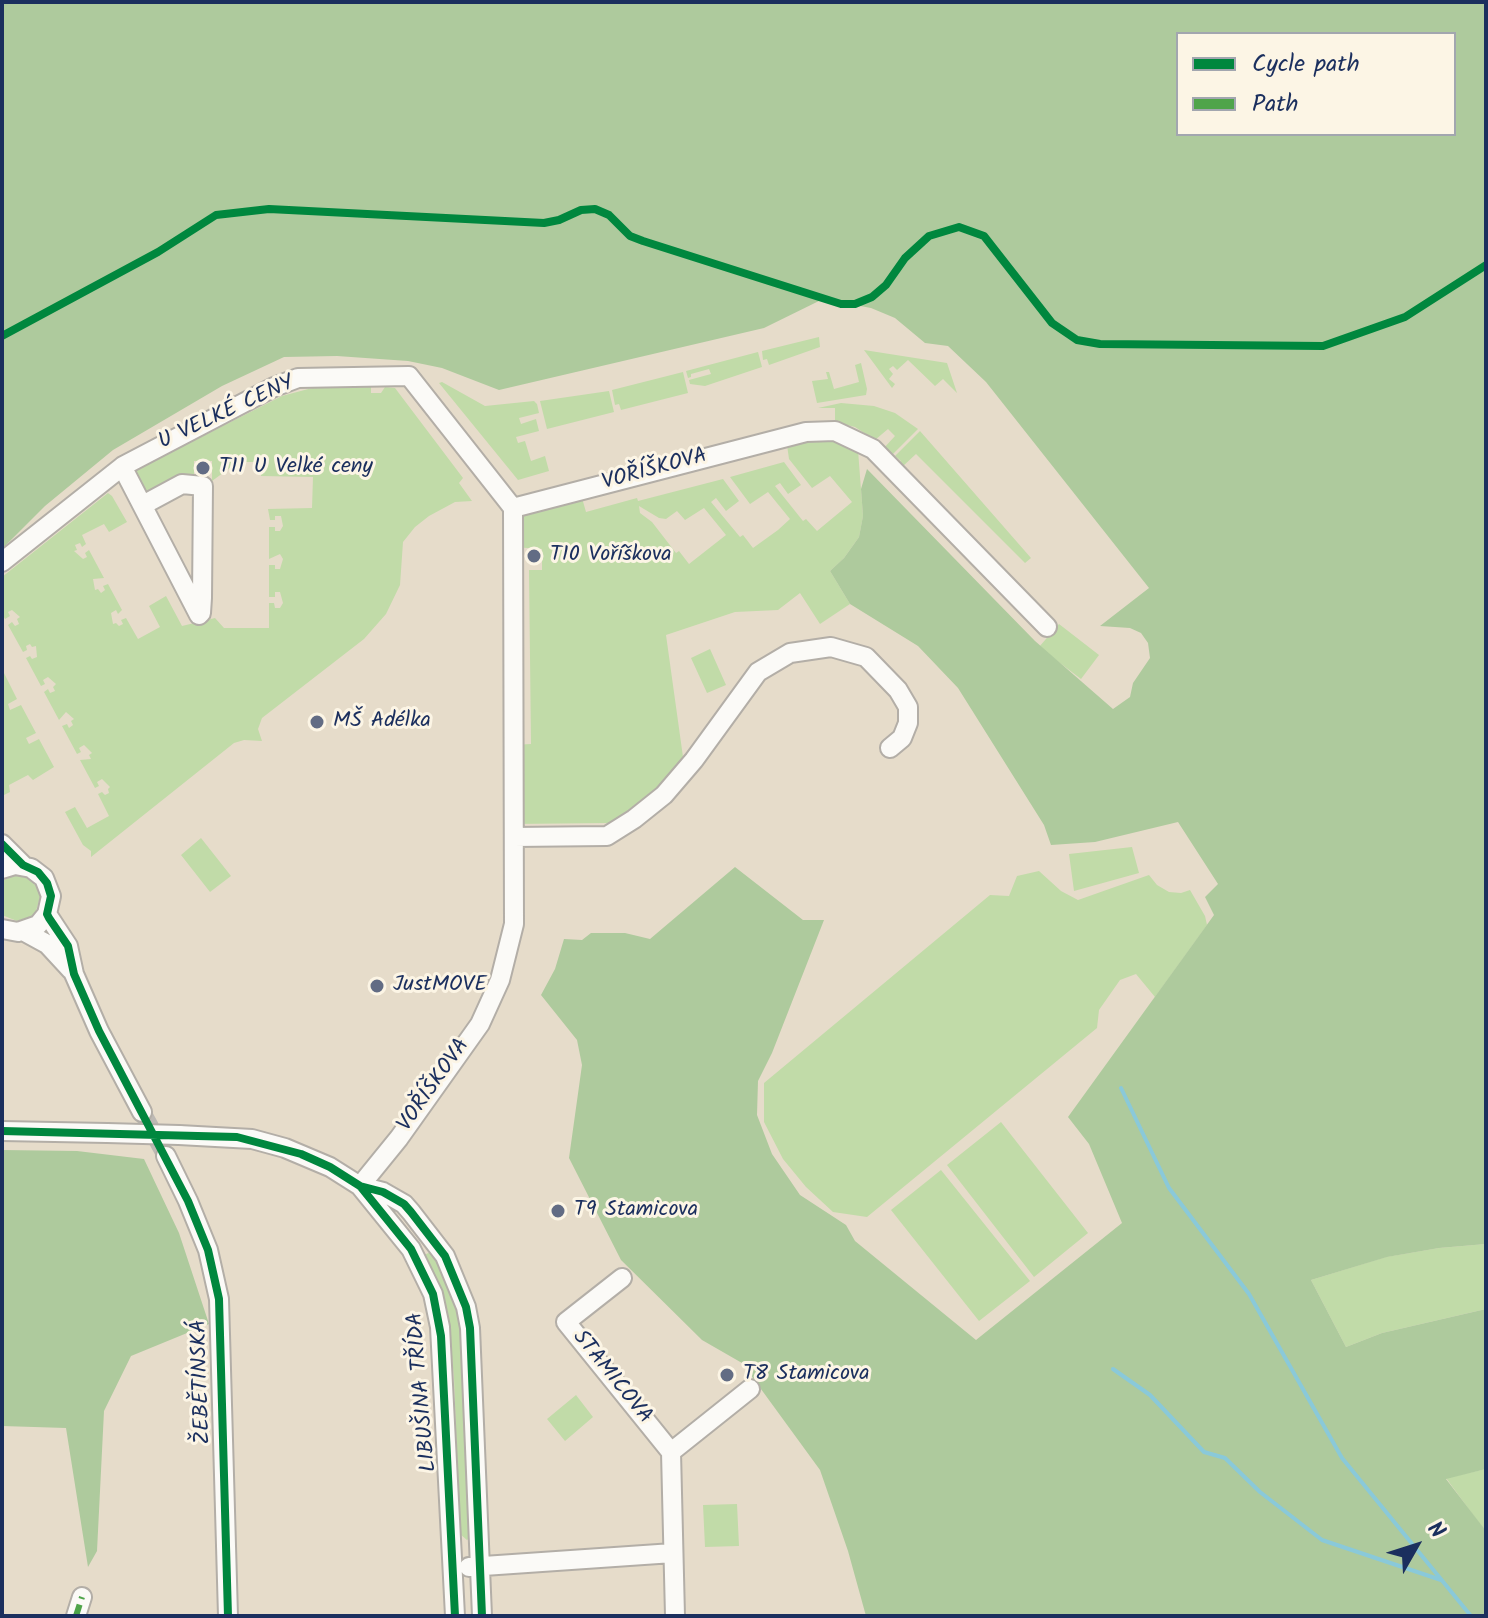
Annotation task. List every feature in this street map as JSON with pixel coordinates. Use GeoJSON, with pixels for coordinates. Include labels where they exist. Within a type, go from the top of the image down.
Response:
{"type":"FeatureCollection","features":[{"type":"Feature","properties":{"kind":"street","name":"U VELKÉ CENY"},"geometry":{"type":"LineString","coordinates":[[2,562],[123,466],[260,394],[298,378],[409,376],[513,508]]}},
{"type":"Feature","properties":{"kind":"street","name":"VOŘÍŠKOVA"},"geometry":{"type":"LineString","coordinates":[[360,1186],[399,1138],[480,1024],[500,980],[514,924],[513,508],[806,432],[835,431],[873,449],[1047,627]]}},
{"type":"Feature","properties":{"kind":"street","name":"U VELKÉ CENY"},"geometry":{"type":"LineString","coordinates":[[123,466],[199,615],[202,598],[203,486],[182,484],[143,505]]}},
{"type":"Feature","properties":{"kind":"street"},"geometry":{"type":"LineString","coordinates":[[514,837],[607,836],[634,819],[664,795],[758,672],[790,653],[831,647],[866,657],[898,690],[908,707],[908,723],[902,738],[890,748]]}},
{"type":"Feature","properties":{"kind":"street"},"geometry":{"type":"LineString","coordinates":[[2,844],[23,865],[38,872],[47,883],[51,896],[47,914],[38,925],[25,932],[2,929]]}},
{"type":"Feature","properties":{"kind":"street"},"geometry":{"type":"LineString","coordinates":[[2,869],[23,865]]}},
{"type":"Feature","properties":{"kind":"street"},"geometry":{"type":"LineString","coordinates":[[47,914],[68,946],[74,974],[103,1040],[142,1112]]}},
{"type":"Feature","properties":{"kind":"street"},"geometry":{"type":"LineString","coordinates":[[25,932],[47,944],[74,974]]}},
{"type":"Feature","properties":{"kind":"street"},"geometry":{"type":"LineString","coordinates":[[2,1131],[237,1137],[268,1143],[315,1160],[360,1186]]}},
{"type":"Feature","properties":{"kind":"street","name":"ŽEBĚTÍNSKÁ"},"geometry":{"type":"LineString","coordinates":[[166,1156],[208,1250],[219,1299],[228,1616]]}},
{"type":"Feature","properties":{"kind":"street","name":"LIBUŠINA TŘÍDA"},"geometry":{"type":"LineString","coordinates":[[360,1186],[383,1192],[404,1204],[445,1256],[466,1307],[470,1328],[482,1616]]}},
{"type":"Feature","properties":{"kind":"street","name":"LIBUŠINA TŘÍDA"},"geometry":{"type":"LineString","coordinates":[[360,1186],[411,1249],[433,1294],[441,1336],[455,1616]]}},
{"type":"Feature","properties":{"kind":"street","name":"STAMICOVA"},"geometry":{"type":"LineString","coordinates":[[622,1278],[566,1322],[671,1452]]}},
{"type":"Feature","properties":{"kind":"street"},"geometry":{"type":"LineString","coordinates":[[675,1616],[671,1452],[750,1389]]}},
{"type":"Feature","properties":{"kind":"street"},"geometry":{"type":"LineString","coordinates":[[454,1568],[673,1553]]}},
{"type":"Feature","properties":{"kind":"street"},"geometry":{"type":"LineString","coordinates":[[76,1616],[82,1597]]}},
{"type":"Feature","properties":{"kind":"green space"},"geometry":{"type":"Polygon","coordinates":[[[2,2],[1486,2],[1486,1244],[1387,1257],[1311,1280],[1346,1347],[1382,1333],[1486,1309],[1486,1469],[1446,1479],[1486,1531],[1486,1616],[866,1616],[820,1470],[742,1363],[702,1340],[621,1260],[569,1158],[582,1065],[577,1040],[541,995],[555,969],[564,939],[582,940],[591,933],[625,933],[650,939],[735,867],[803,920],[824,920],[758,1081],[757,1115],[772,1154],[800,1195],[846,1225],[855,1241],[976,1340],[1122,1223],[1089,1144],[1068,1117],[1214,915],[1205,897],[1218,884],[1178,822],[1095,842],[1051,845],[1044,825],[958,688],[918,646],[850,604],[830,571],[859,537],[863,516],[861,489],[867,469],[1035,641],[1113,709],[1130,697],[1133,683],[1150,658],[1148,643],[1141,633],[1130,628],[1100,626],[1149,588],[986,382],[948,346],[925,343],[895,318],[871,308],[823,299],[764,328],[499,390],[442,368],[408,361],[337,356],[284,357],[222,386],[113,450],[45,506],[2,549],[2,2]]]}},
{"type":"Feature","properties":{"kind":"green space"},"geometry":{"type":"Polygon","coordinates":[[[819,337],[820,347],[769,365],[767,359],[763,360],[762,351],[819,337]]]}},
{"type":"Feature","properties":{"kind":"green space"},"geometry":{"type":"Polygon","coordinates":[[[864,350],[947,363],[957,393],[943,379],[935,386],[908,360],[897,370],[893,366],[889,369],[893,374],[889,379],[895,384],[892,388],[864,350]]]}},
{"type":"Feature","properties":{"kind":"green space"},"geometry":{"type":"Polygon","coordinates":[[[758,352],[762,367],[705,386],[690,384],[689,380],[711,374],[709,369],[691,374],[688,378],[686,371],[758,352]]]}},
{"type":"Feature","properties":{"kind":"green space"},"geometry":{"type":"Polygon","coordinates":[[[861,363],[866,395],[817,403],[812,381],[828,379],[826,372],[829,372],[834,389],[859,382],[855,365],[861,363]]]}},
{"type":"Feature","properties":{"kind":"green space"},"geometry":{"type":"Polygon","coordinates":[[[683,372],[688,393],[621,410],[619,404],[615,405],[612,390],[683,372]]]}},
{"type":"Feature","properties":{"kind":"green space"},"geometry":{"type":"Polygon","coordinates":[[[439,383],[485,406],[534,401],[539,413],[519,418],[521,424],[536,419],[539,431],[516,437],[518,443],[525,441],[531,461],[545,456],[549,471],[518,480],[439,383]]]}},
{"type":"Feature","properties":{"kind":"green space"},"geometry":{"type":"Polygon","coordinates":[[[371,387],[371,393],[381,393],[385,387],[395,388],[463,478],[459,483],[472,501],[455,502],[415,527],[403,542],[400,585],[386,614],[364,639],[262,718],[258,729],[262,741],[234,743],[91,857],[91,851],[83,845],[65,812],[75,807],[87,828],[109,816],[98,794],[109,793],[110,787],[102,779],[95,788],[80,760],[91,759],[89,755],[92,753],[84,745],[77,754],[62,726],[67,724],[69,728],[74,719],[66,712],[59,720],[44,692],[48,689],[50,693],[55,691],[53,687],[56,684],[48,677],[41,686],[26,658],[37,657],[36,646],[30,644],[23,652],[8,625],[12,622],[15,626],[19,624],[17,619],[20,617],[12,610],[5,619],[2,613],[2,577],[108,493],[127,522],[109,532],[104,524],[82,535],[86,544],[82,547],[80,543],[75,545],[77,550],[74,551],[83,559],[89,550],[104,578],[93,579],[95,590],[101,593],[105,590],[103,586],[108,584],[122,610],[118,614],[116,610],[111,613],[113,624],[119,626],[123,624],[121,620],[126,618],[138,639],[160,627],[149,606],[166,596],[182,626],[215,618],[224,628],[269,628],[269,603],[280,608],[283,603],[280,592],[275,592],[275,597],[269,597],[269,565],[280,569],[283,559],[280,554],[269,559],[269,527],[280,531],[283,526],[281,516],[270,520],[268,509],[312,508],[313,477],[261,476],[261,462],[238,462],[212,481],[212,461],[194,461],[194,482],[150,492],[144,490],[134,471],[282,396],[312,388],[371,387]]]}},
{"type":"Feature","properties":{"kind":"green space"},"geometry":{"type":"Polygon","coordinates":[[[609,391],[614,412],[547,429],[540,401],[609,391]]]}},
{"type":"Feature","properties":{"kind":"green space"},"geometry":{"type":"Polygon","coordinates":[[[841,403],[874,406],[895,413],[918,429],[893,454],[883,449],[895,436],[888,429],[875,440],[855,427],[835,422],[835,408],[818,408],[841,403]]]}},
{"type":"Feature","properties":{"kind":"green space"},"geometry":{"type":"Polygon","coordinates":[[[920,431],[1031,558],[1025,563],[916,454],[902,467],[895,456],[920,431]]]}},
{"type":"Feature","properties":{"kind":"green space"},"geometry":{"type":"Polygon","coordinates":[[[803,441],[838,442],[858,450],[863,516],[859,537],[830,571],[850,604],[820,624],[800,593],[778,610],[735,612],[666,635],[683,757],[648,798],[609,823],[513,824],[513,745],[531,744],[529,570],[542,570],[542,549],[513,547],[513,508],[580,491],[586,512],[723,479],[739,501],[726,511],[716,498],[711,502],[753,548],[790,519],[768,492],[750,504],[730,477],[784,462],[801,485],[788,494],[780,483],[775,486],[803,521],[806,519],[817,531],[852,502],[830,476],[812,488],[789,459],[787,445],[803,441]],[[639,506],[640,513],[652,522],[676,553],[679,551],[689,564],[726,535],[704,508],[685,520],[677,511],[666,519],[639,506]]]}},
{"type":"Feature","properties":{"kind":"green space"},"geometry":{"type":"Polygon","coordinates":[[[1059,624],[1099,655],[1081,679],[1039,647],[1059,624]]]}},
{"type":"Feature","properties":{"kind":"green space"},"geometry":{"type":"Polygon","coordinates":[[[710,649],[726,685],[707,693],[691,658],[710,649]]]}},
{"type":"Feature","properties":{"kind":"green space"},"geometry":{"type":"Polygon","coordinates":[[[3,671],[17,699],[8,704],[10,710],[21,705],[36,733],[26,738],[29,744],[39,739],[54,767],[33,780],[28,775],[9,785],[10,792],[2,796],[3,671]]]}},
{"type":"Feature","properties":{"kind":"green space"},"geometry":{"type":"Polygon","coordinates":[[[201,838],[231,876],[210,892],[181,855],[201,838]]]}},
{"type":"Feature","properties":{"kind":"green space"},"geometry":{"type":"Polygon","coordinates":[[[1132,847],[1139,873],[1074,891],[1069,854],[1132,847]]]}},
{"type":"Feature","properties":{"kind":"green space"},"geometry":{"type":"Polygon","coordinates":[[[1039,871],[1061,891],[1078,900],[1149,875],[1157,885],[1169,892],[1190,890],[1207,925],[1155,997],[1136,974],[1120,980],[1099,1010],[1097,1028],[867,1217],[833,1212],[806,1187],[783,1159],[764,1122],[764,1083],[990,895],[1009,896],[1017,876],[1039,871]]]}},
{"type":"Feature","properties":{"kind":"green space"},"geometry":{"type":"Polygon","coordinates":[[[15,875],[30,879],[39,890],[40,897],[32,916],[17,921],[2,915],[2,881],[15,875]]]}},
{"type":"Feature","properties":{"kind":"green space"},"geometry":{"type":"Polygon","coordinates":[[[1001,1122],[1088,1233],[1034,1277],[947,1165],[1001,1122]]]}},
{"type":"Feature","properties":{"kind":"green space"},"geometry":{"type":"Polygon","coordinates":[[[2,1150],[77,1151],[144,1159],[179,1233],[209,1324],[131,1356],[104,1411],[97,1551],[88,1567],[66,1428],[2,1426],[2,1150]]]}},
{"type":"Feature","properties":{"kind":"green space"},"geometry":{"type":"Polygon","coordinates":[[[941,1170],[1030,1281],[979,1321],[891,1210],[941,1170]]]}},
{"type":"Feature","properties":{"kind":"green space"},"geometry":{"type":"Polygon","coordinates":[[[1486,1244],[1486,1309],[1382,1333],[1346,1347],[1311,1280],[1386,1257],[1486,1244]]]}},
{"type":"Feature","properties":{"kind":"green space"},"geometry":{"type":"Polygon","coordinates":[[[433,1251],[445,1272],[461,1321],[471,1537],[467,1540],[460,1534],[454,1378],[448,1318],[424,1255],[433,1251]]]}},
{"type":"Feature","properties":{"kind":"green space"},"geometry":{"type":"Polygon","coordinates":[[[576,1395],[593,1417],[565,1441],[547,1419],[576,1395]]]}},
{"type":"Feature","properties":{"kind":"green space"},"geometry":{"type":"Polygon","coordinates":[[[1486,1469],[1486,1531],[1485,1531],[1446,1478],[1486,1469]]]}},
{"type":"Feature","properties":{"kind":"green space"},"geometry":{"type":"Polygon","coordinates":[[[737,1504],[739,1546],[705,1547],[703,1505],[737,1504]]]}},
{"type":"Feature","properties":{"kind":"waterway"},"geometry":{"type":"LineString","coordinates":[[1121,1088],[1169,1188],[1249,1294],[1342,1458],[1471,1616]]}},
{"type":"Feature","properties":{"kind":"waterway"},"geometry":{"type":"LineString","coordinates":[[1113,1369],[1150,1395],[1204,1452],[1225,1458],[1260,1492],[1322,1540],[1441,1580]]}},
{"type":"Feature","properties":{"kind":"tunnel"},"geometry":{"type":"LineString","coordinates":[[142,1112],[166,1156]]}},
{"type":"Feature","properties":{"kind":"marked path"},"geometry":{"type":"LineString","coordinates":[[76,1616],[82,1597]]}},
{"type":"Feature","properties":{"kind":"cycle path"},"geometry":{"type":"LineString","coordinates":[[2,336],[158,252],[216,215],[269,209],[544,223],[581,210],[595,209],[609,215],[630,236],[841,304],[855,304],[872,297],[886,285],[905,258],[929,236],[959,227],[984,236],[1052,323],[1077,340],[1100,344],[1323,346],[1405,317],[1486,265]]}},
{"type":"Feature","properties":{"kind":"cycle path"},"geometry":{"type":"LineString","coordinates":[[2,844],[23,865],[38,872],[47,883],[51,896],[47,914],[68,946],[74,974],[99,1031],[188,1201],[208,1250],[219,1299],[228,1616]]}},
{"type":"Feature","properties":{"kind":"cycle path"},"geometry":{"type":"LineString","coordinates":[[2,1131],[237,1137],[301,1154],[360,1186],[411,1249],[433,1294],[441,1336],[455,1616]]}},
{"type":"Feature","properties":{"kind":"cycle path"},"geometry":{"type":"LineString","coordinates":[[360,1186],[383,1192],[404,1204],[445,1256],[466,1307],[470,1328],[482,1616]]}},
{"type":"Feature","properties":{"kind":"place","name":"T11 U Velké ceny"},"geometry":{"type":"Point","coordinates":[203,468]}},
{"type":"Feature","properties":{"kind":"place","name":"T10 Voříškova"},"geometry":{"type":"Point","coordinates":[534,556]}},
{"type":"Feature","properties":{"kind":"place","name":"MŠ Adélka"},"geometry":{"type":"Point","coordinates":[317,722]}},
{"type":"Feature","properties":{"kind":"place","name":"JustMOVE"},"geometry":{"type":"Point","coordinates":[377,986]}},
{"type":"Feature","properties":{"kind":"place","name":"T9 Stamicova"},"geometry":{"type":"Point","coordinates":[558,1211]}},
{"type":"Feature","properties":{"kind":"place","name":"T8 Stamicova"},"geometry":{"type":"Point","coordinates":[727,1375]}}]}
